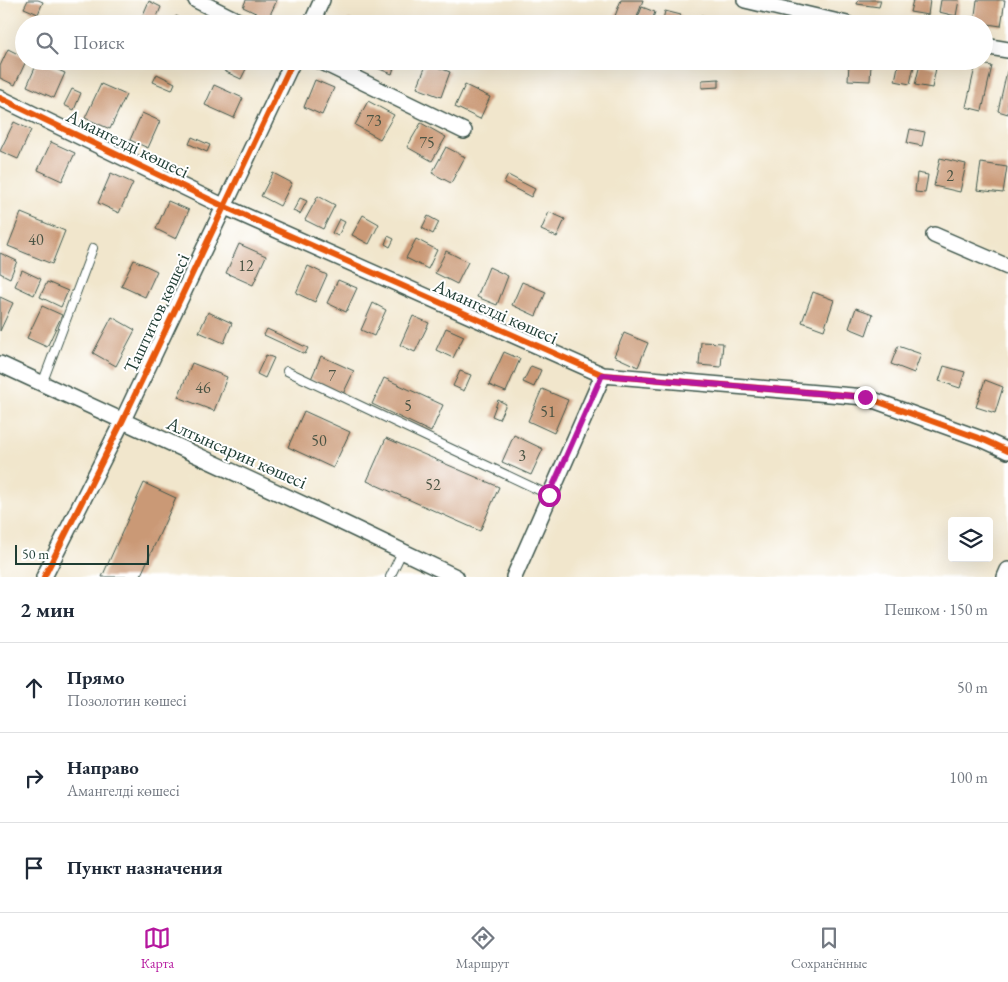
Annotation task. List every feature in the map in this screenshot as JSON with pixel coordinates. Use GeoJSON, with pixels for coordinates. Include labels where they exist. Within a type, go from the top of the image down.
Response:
{"type":"FeatureCollection","features":[{"type":"Feature","properties":{"kind":"street"},"geometry":{"type":"LineString","coordinates":[[196,0],[226,15]]}},
{"type":"Feature","properties":{"kind":"street"},"geometry":{"type":"LineString","coordinates":[[315,15],[322,0]]}},
{"type":"Feature","properties":{"kind":"street"},"geometry":{"type":"LineString","coordinates":[[745,0],[807,15]]}},
{"type":"Feature","properties":{"kind":"street"},"geometry":{"type":"LineString","coordinates":[[993,48],[1008,50]]}},
{"type":"Feature","properties":{"kind":"street","name":"Таштитов көшесі"},"geometry":{"type":"LineString","coordinates":[[44,577],[122,422],[289,70]]}},
{"type":"Feature","properties":{"kind":"street"},"geometry":{"type":"LineString","coordinates":[[339,70],[464,131]]}},
{"type":"Feature","properties":{"kind":"street","name":"Амангелді көшесі"},"geometry":{"type":"LineString","coordinates":[[0,98],[223,206],[602,375],[865,397],[984,440],[1008,451]]}},
{"type":"Feature","properties":{"kind":"street"},"geometry":{"type":"LineString","coordinates":[[934,235],[1008,267]]}},
{"type":"Feature","properties":{"kind":"street","name":"Алтынсарин көшесі"},"geometry":{"type":"LineString","coordinates":[[0,364],[122,422],[340,521],[456,577]]}},
{"type":"Feature","properties":{"kind":"street"},"geometry":{"type":"LineString","coordinates":[[514,577],[602,375]]}},
{"type":"Feature","properties":{"kind":"street"},"geometry":{"type":"LineString","coordinates":[[1005,577],[1008,570]]}},
{"type":"Feature","properties":{"kind":"lane"},"geometry":{"type":"LineString","coordinates":[[42,384],[93,248]]}},
{"type":"Feature","properties":{"kind":"lane"},"geometry":{"type":"LineString","coordinates":[[287,372],[549,495]]}},
{"type":"Feature","properties":{"kind":"lane"},"geometry":{"type":"LineString","coordinates":[[390,577],[402,552]]}},
{"type":"Feature","properties":{"kind":"building"},"geometry":{"type":"Polygon","coordinates":[[[28,0],[43,2],[38,14],[24,8],[28,0]]]}},
{"type":"Feature","properties":{"kind":"building"},"geometry":{"type":"Polygon","coordinates":[[[246,0],[277,0],[270,15],[260,15],[243,7],[246,0]]]}},
{"type":"Feature","properties":{"kind":"building"},"geometry":{"type":"Polygon","coordinates":[[[621,0],[643,0],[638,15],[615,15],[621,0]]]}},
{"type":"Feature","properties":{"kind":"building"},"geometry":{"type":"Polygon","coordinates":[[[858,0],[881,0],[879,7],[857,4],[858,0]]]}},
{"type":"Feature","properties":{"kind":"building"},"geometry":{"type":"Polygon","coordinates":[[[913,0],[930,0],[928,15],[910,12],[913,0]]]}},
{"type":"Feature","properties":{"kind":"building"},"geometry":{"type":"Polygon","coordinates":[[[941,0],[959,0],[956,15],[939,12],[941,0]]]}},
{"type":"Feature","properties":{"kind":"building"},"geometry":{"type":"Polygon","coordinates":[[[977,0],[1005,0],[1001,26],[993,25],[993,15],[975,15],[977,0]]]}},
{"type":"Feature","properties":{"kind":"building"},"geometry":{"type":"Polygon","coordinates":[[[149,1],[161,7],[158,15],[143,15],[149,1]]]}},
{"type":"Feature","properties":{"kind":"building"},"geometry":{"type":"Polygon","coordinates":[[[642,7],[655,12],[654,15],[639,15],[642,7]]]}},
{"type":"Feature","properties":{"kind":"building"},"geometry":{"type":"Polygon","coordinates":[[[665,11],[681,15],[664,15],[665,11]]]}},
{"type":"Feature","properties":{"kind":"building"},"geometry":{"type":"Polygon","coordinates":[[[8,49],[15,52],[15,70],[22,70],[15,85],[0,78],[0,66],[8,49]]]}},
{"type":"Feature","properties":{"kind":"building"},"geometry":{"type":"Polygon","coordinates":[[[34,70],[58,70],[65,73],[54,98],[27,86],[34,70]]]}},
{"type":"Feature","properties":{"kind":"building"},"geometry":{"type":"Polygon","coordinates":[[[224,70],[246,70],[241,79],[224,70]]]}},
{"type":"Feature","properties":{"kind":"building"},"geometry":{"type":"Polygon","coordinates":[[[382,70],[393,70],[392,74],[382,70]]]}},
{"type":"Feature","properties":{"kind":"building"},"geometry":{"type":"Polygon","coordinates":[[[424,70],[445,70],[450,72],[441,97],[417,88],[424,70]]]}},
{"type":"Feature","properties":{"kind":"building"},"geometry":{"type":"Polygon","coordinates":[[[849,70],[871,70],[870,81],[848,80],[849,70]]]}},
{"type":"Feature","properties":{"kind":"building"},"geometry":{"type":"Polygon","coordinates":[[[897,70],[913,70],[910,84],[895,81],[897,70]]]}},
{"type":"Feature","properties":{"kind":"building"},"geometry":{"type":"Polygon","coordinates":[[[919,70],[936,70],[932,88],[915,85],[919,70]]]}},
{"type":"Feature","properties":{"kind":"building"},"geometry":{"type":"Polygon","coordinates":[[[974,70],[991,70],[982,111],[966,107],[974,70]]]}},
{"type":"Feature","properties":{"kind":"building"},"geometry":{"type":"Polygon","coordinates":[[[1008,72],[1008,114],[998,111],[1008,72]]]}},
{"type":"Feature","properties":{"kind":"building"},"geometry":{"type":"Polygon","coordinates":[[[157,74],[175,83],[172,90],[153,82],[157,74]]]}},
{"type":"Feature","properties":{"kind":"building"},"geometry":{"type":"Polygon","coordinates":[[[719,79],[719,87],[702,88],[702,80],[719,79]]]}},
{"type":"Feature","properties":{"kind":"building"},"geometry":{"type":"Polygon","coordinates":[[[315,80],[334,88],[322,115],[304,107],[315,80]]]}},
{"type":"Feature","properties":{"kind":"building"},"geometry":{"type":"Polygon","coordinates":[[[101,84],[126,95],[110,129],[85,118],[101,84]]]}},
{"type":"Feature","properties":{"kind":"building"},"geometry":{"type":"Polygon","coordinates":[[[214,85],[243,98],[234,118],[205,105],[214,85]]]}},
{"type":"Feature","properties":{"kind":"building"},"geometry":{"type":"Polygon","coordinates":[[[465,85],[490,97],[480,119],[455,107],[465,85]]]}},
{"type":"Feature","properties":{"kind":"building"},"geometry":{"type":"Polygon","coordinates":[[[72,89],[81,93],[74,110],[64,105],[72,89]]]}},
{"type":"Feature","properties":{"kind":"building"},"geometry":{"type":"Polygon","coordinates":[[[368,101],[394,115],[380,139],[355,125],[368,101]]]}},
{"type":"Feature","properties":{"kind":"building"},"geometry":{"type":"Polygon","coordinates":[[[142,113],[160,121],[148,148],[130,140],[142,113]]]}},
{"type":"Feature","properties":{"kind":"building"},"geometry":{"type":"Polygon","coordinates":[[[14,122],[31,130],[18,159],[0,151],[14,122]]]}},
{"type":"Feature","properties":{"kind":"building"},"geometry":{"type":"Polygon","coordinates":[[[421,123],[446,137],[432,161],[407,147],[421,123]]]}},
{"type":"Feature","properties":{"kind":"building"},"geometry":{"type":"Polygon","coordinates":[[[910,129],[925,132],[922,146],[907,143],[910,129]]]}},
{"type":"Feature","properties":{"kind":"building"},"geometry":{"type":"Polygon","coordinates":[[[192,137],[210,145],[207,152],[189,144],[192,137]]]}},
{"type":"Feature","properties":{"kind":"building"},"geometry":{"type":"Polygon","coordinates":[[[51,142],[75,153],[62,181],[38,170],[51,142]]]}},
{"type":"Feature","properties":{"kind":"building"},"geometry":{"type":"Polygon","coordinates":[[[446,147],[465,157],[451,183],[432,173],[446,147]]]}},
{"type":"Feature","properties":{"kind":"building"},"geometry":{"type":"Polygon","coordinates":[[[940,158],[966,164],[960,192],[934,186],[940,158]]]}},
{"type":"Feature","properties":{"kind":"building"},"geometry":{"type":"Polygon","coordinates":[[[981,163],[1007,167],[1003,193],[977,190],[981,163]]]}},
{"type":"Feature","properties":{"kind":"building"},"geometry":{"type":"Polygon","coordinates":[[[111,173],[133,183],[119,213],[98,203],[111,173]]]}},
{"type":"Feature","properties":{"kind":"building"},"geometry":{"type":"Polygon","coordinates":[[[273,173],[292,183],[280,206],[261,196],[273,173]]]}},
{"type":"Feature","properties":{"kind":"building"},"geometry":{"type":"Polygon","coordinates":[[[917,173],[928,175],[925,193],[915,192],[917,173]]]}},
{"type":"Feature","properties":{"kind":"building"},"geometry":{"type":"Polygon","coordinates":[[[508,175],[535,189],[531,197],[504,183],[508,175]]]}},
{"type":"Feature","properties":{"kind":"building"},"geometry":{"type":"Polygon","coordinates":[[[318,196],[335,205],[323,229],[305,220],[318,196]]]}},
{"type":"Feature","properties":{"kind":"building"},"geometry":{"type":"Polygon","coordinates":[[[300,198],[307,201],[300,214],[293,211],[300,198]]]}},
{"type":"Feature","properties":{"kind":"building"},"geometry":{"type":"Polygon","coordinates":[[[168,201],[189,210],[176,239],[156,229],[168,201]]]}},
{"type":"Feature","properties":{"kind":"building"},"geometry":{"type":"Polygon","coordinates":[[[549,212],[565,219],[557,237],[541,230],[549,212]]]}},
{"type":"Feature","properties":{"kind":"building"},"geometry":{"type":"Polygon","coordinates":[[[21,213],[65,231],[52,264],[8,246],[21,213]]]}},
{"type":"Feature","properties":{"kind":"building"},"geometry":{"type":"Polygon","coordinates":[[[363,215],[379,224],[369,244],[352,235],[363,215]]]}},
{"type":"Feature","properties":{"kind":"building"},"geometry":{"type":"Polygon","coordinates":[[[428,216],[439,222],[433,234],[422,228],[428,216]]]}},
{"type":"Feature","properties":{"kind":"building"},"geometry":{"type":"Polygon","coordinates":[[[339,219],[345,222],[338,236],[332,233],[339,219]]]}},
{"type":"Feature","properties":{"kind":"building"},"geometry":{"type":"Polygon","coordinates":[[[388,236],[394,239],[390,247],[385,244],[388,236]]]}},
{"type":"Feature","properties":{"kind":"building"},"geometry":{"type":"Polygon","coordinates":[[[416,239],[437,250],[428,269],[406,258],[416,239]]]}},
{"type":"Feature","properties":{"kind":"building"},"geometry":{"type":"Polygon","coordinates":[[[239,244],[266,256],[253,285],[226,273],[239,244]]]}},
{"type":"Feature","properties":{"kind":"building"},"geometry":{"type":"Polygon","coordinates":[[[446,251],[468,262],[457,284],[435,273],[446,251]]]}},
{"type":"Feature","properties":{"kind":"building"},"geometry":{"type":"Polygon","coordinates":[[[0,253],[17,261],[10,278],[0,273],[0,253]]]}},
{"type":"Feature","properties":{"kind":"building"},"geometry":{"type":"Polygon","coordinates":[[[134,260],[157,271],[145,297],[121,286],[134,260]]]}},
{"type":"Feature","properties":{"kind":"building"},"geometry":{"type":"Polygon","coordinates":[[[308,266],[327,275],[315,302],[296,293],[308,266]]]}},
{"type":"Feature","properties":{"kind":"building"},"geometry":{"type":"Polygon","coordinates":[[[489,267],[508,276],[497,305],[477,297],[489,267]]]}},
{"type":"Feature","properties":{"kind":"building"},"geometry":{"type":"Polygon","coordinates":[[[22,270],[41,279],[34,295],[15,286],[22,270]]]}},
{"type":"Feature","properties":{"kind":"building"},"geometry":{"type":"Polygon","coordinates":[[[338,280],[357,288],[346,312],[327,303],[338,280]]]}},
{"type":"Feature","properties":{"kind":"building"},"geometry":{"type":"Polygon","coordinates":[[[47,282],[68,291],[61,307],[40,297],[47,282]]]}},
{"type":"Feature","properties":{"kind":"building"},"geometry":{"type":"Polygon","coordinates":[[[522,282],[546,292],[536,316],[512,305],[522,282]]]}},
{"type":"Feature","properties":{"kind":"building"},"geometry":{"type":"Polygon","coordinates":[[[813,292],[834,300],[824,330],[802,322],[813,292]]]}},
{"type":"Feature","properties":{"kind":"building"},"geometry":{"type":"Polygon","coordinates":[[[0,297],[13,303],[0,331],[0,297]]]}},
{"type":"Feature","properties":{"kind":"building"},"geometry":{"type":"Polygon","coordinates":[[[373,303],[386,310],[374,336],[361,330],[373,303]]]}},
{"type":"Feature","properties":{"kind":"building"},"geometry":{"type":"Polygon","coordinates":[[[42,306],[62,315],[47,347],[27,338],[42,306]]]}},
{"type":"Feature","properties":{"kind":"building"},"geometry":{"type":"Polygon","coordinates":[[[856,308],[873,314],[866,335],[849,328],[856,308]]]}},
{"type":"Feature","properties":{"kind":"building"},"geometry":{"type":"Polygon","coordinates":[[[208,312],[232,323],[224,343],[199,332],[208,312]]]}},
{"type":"Feature","properties":{"kind":"building"},"geometry":{"type":"Polygon","coordinates":[[[413,316],[429,323],[415,352],[400,345],[413,316]]]}},
{"type":"Feature","properties":{"kind":"building"},"geometry":{"type":"Polygon","coordinates":[[[112,317],[135,330],[116,366],[93,353],[112,317]]]}},
{"type":"Feature","properties":{"kind":"building"},"geometry":{"type":"Polygon","coordinates":[[[446,328],[464,336],[453,358],[436,350],[446,328]]]}},
{"type":"Feature","properties":{"kind":"building"},"geometry":{"type":"Polygon","coordinates":[[[267,329],[308,348],[305,354],[264,335],[267,329]]]}},
{"type":"Feature","properties":{"kind":"building"},"geometry":{"type":"Polygon","coordinates":[[[624,333],[648,343],[638,367],[614,356],[624,333]]]}},
{"type":"Feature","properties":{"kind":"building"},"geometry":{"type":"Polygon","coordinates":[[[701,342],[723,343],[721,367],[699,365],[701,342]]]}},
{"type":"Feature","properties":{"kind":"building"},"geometry":{"type":"Polygon","coordinates":[[[898,346],[921,354],[914,373],[891,364],[898,346]]]}},
{"type":"Feature","properties":{"kind":"building"},"geometry":{"type":"Polygon","coordinates":[[[504,352],[520,359],[506,392],[489,385],[504,352]]]}},
{"type":"Feature","properties":{"kind":"building"},"geometry":{"type":"Polygon","coordinates":[[[266,355],[274,358],[265,378],[257,374],[266,355]]]}},
{"type":"Feature","properties":{"kind":"building"},"geometry":{"type":"Polygon","coordinates":[[[321,356],[354,371],[343,394],[311,379],[321,356]]]}},
{"type":"Feature","properties":{"kind":"building"},"geometry":{"type":"Polygon","coordinates":[[[192,363],[227,377],[214,411],[178,397],[192,363]]]}},
{"type":"Feature","properties":{"kind":"building"},"geometry":{"type":"Polygon","coordinates":[[[531,366],[541,370],[534,387],[523,382],[531,366]]]}},
{"type":"Feature","properties":{"kind":"building"},"geometry":{"type":"Polygon","coordinates":[[[944,366],[965,372],[960,388],[939,381],[944,366]]]}},
{"type":"Feature","properties":{"kind":"building"},"geometry":{"type":"Polygon","coordinates":[[[460,371],[471,375],[464,391],[453,386],[460,371]]]}},
{"type":"Feature","properties":{"kind":"building"},"geometry":{"type":"Polygon","coordinates":[[[384,378],[443,405],[431,432],[372,404],[384,378]]]}},
{"type":"Feature","properties":{"kind":"building"},"geometry":{"type":"Polygon","coordinates":[[[985,380],[1003,387],[995,413],[976,407],[985,380]]]}},
{"type":"Feature","properties":{"kind":"building"},"geometry":{"type":"Polygon","coordinates":[[[542,389],[568,400],[554,433],[528,421],[542,389]]]}},
{"type":"Feature","properties":{"kind":"building"},"geometry":{"type":"Polygon","coordinates":[[[498,400],[506,404],[499,419],[492,416],[498,400]]]}},
{"type":"Feature","properties":{"kind":"building"},"geometry":{"type":"Polygon","coordinates":[[[304,411],[350,432],[333,468],[288,447],[304,411]]]}},
{"type":"Feature","properties":{"kind":"building"},"geometry":{"type":"Polygon","coordinates":[[[514,435],[543,449],[531,475],[502,462],[514,435]]]}},
{"type":"Feature","properties":{"kind":"building"},"geometry":{"type":"Polygon","coordinates":[[[386,438],[499,487],[480,531],[367,481],[386,438]]]}},
{"type":"Feature","properties":{"kind":"building"},"geometry":{"type":"Polygon","coordinates":[[[144,483],[176,498],[140,577],[102,577],[144,483]]]}},
{"type":"Feature","properties":{"kind":"cycle path"},"geometry":{"type":"LineString","coordinates":[[44,577],[122,422],[289,70]]}},
{"type":"Feature","properties":{"kind":"cycle path"},"geometry":{"type":"LineString","coordinates":[[0,98],[223,206],[603,375],[865,397],[984,440],[1008,451]]}},
{"type":"Feature","properties":{"kind":"route"},"geometry":{"type":"LineString","coordinates":[[549,495],[602,375],[865,397]]}}]}
